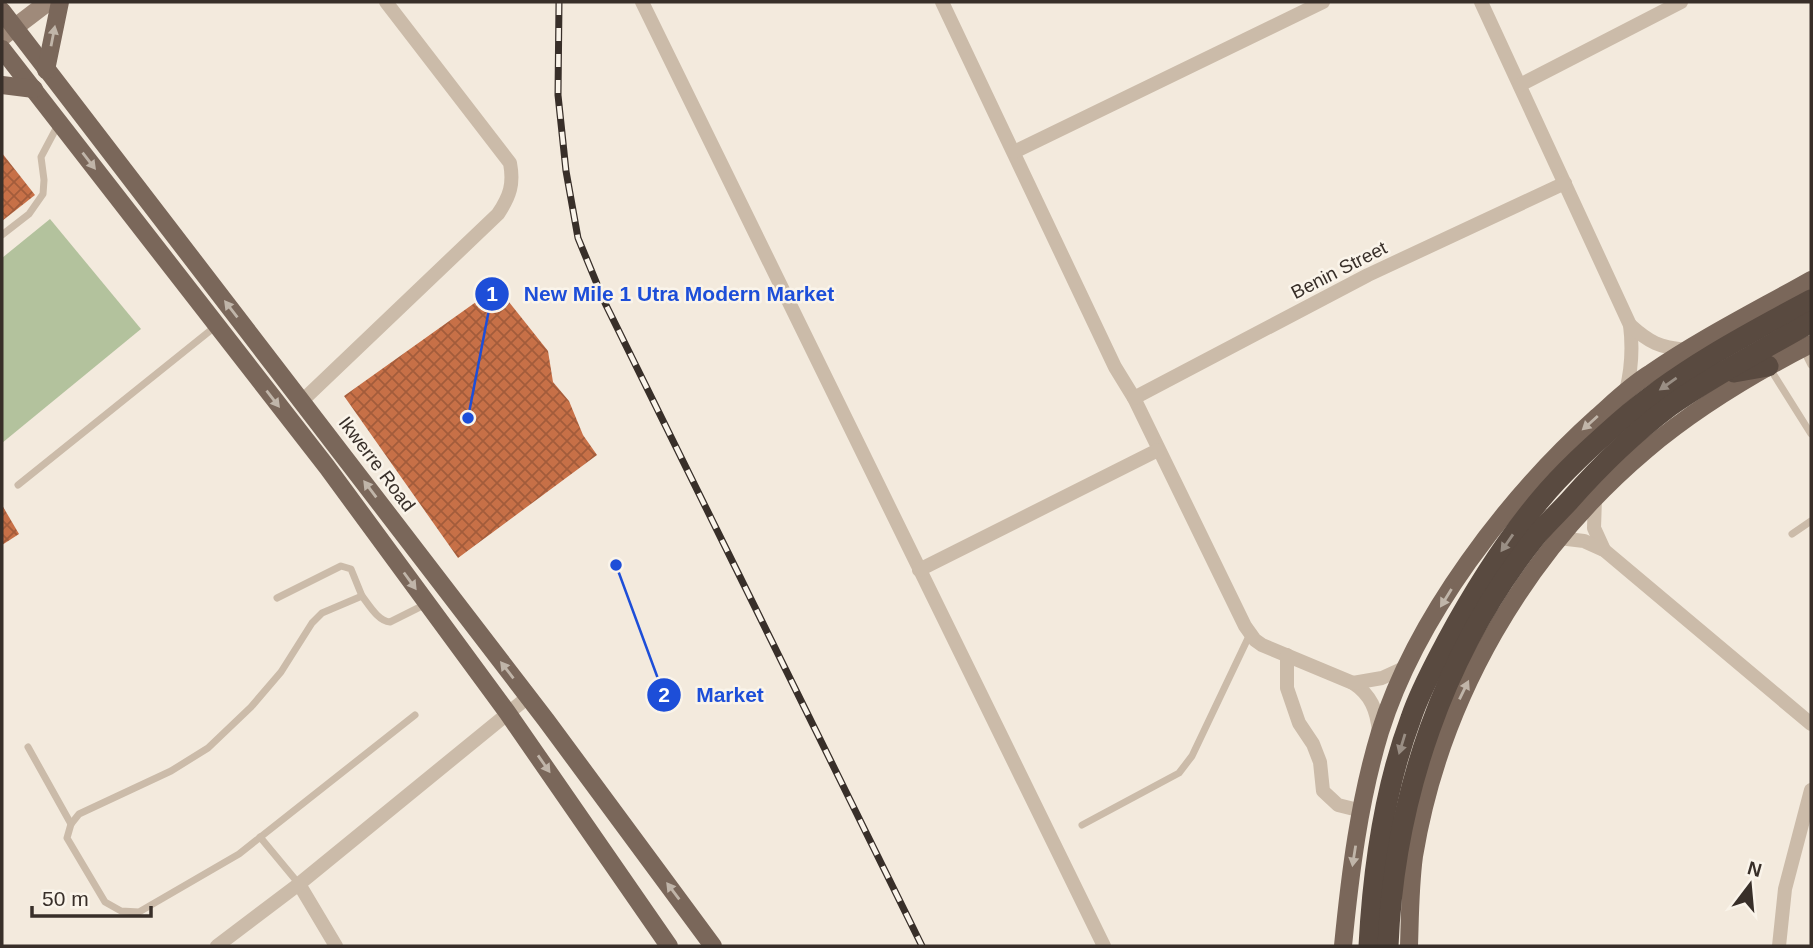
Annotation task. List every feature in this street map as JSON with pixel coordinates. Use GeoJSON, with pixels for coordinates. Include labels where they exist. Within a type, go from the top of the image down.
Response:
{"type":"FeatureCollection","features":[{"type":"Feature","properties":{"kind":"highway"},"geometry":{"type":"LineString","coordinates":[[1388,946],[1390,900],[1399,844],[1413,784],[1432,723],[1476,628],[1508,575],[1538,534],[1594,471],[1671,406],[1740,329],[1811,300]]}},
{"type":"Feature","properties":{"kind":"highway"},"geometry":{"type":"LineString","coordinates":[[1369,946],[1371,905],[1380,840],[1400,750],[1416,706],[1471,596],[1541,498],[1620,421],[1663,388],[1713,357],[1758,366],[1811,322]]}},
{"type":"Feature","properties":{"kind":"main road"},"geometry":{"type":"LineString","coordinates":[[47,70],[60,2]]}},
{"type":"Feature","properties":{"kind":"main road","name":"Ikwerre Road"},"geometry":{"type":"LineString","coordinates":[[2,11],[8,33],[47,70],[528,697],[713,946]]}},
{"type":"Feature","properties":{"kind":"main road"},"geometry":{"type":"LineString","coordinates":[[2,49],[327,467],[507,712],[669,946]]}},
{"type":"Feature","properties":{"kind":"main road"},"geometry":{"type":"LineString","coordinates":[[2,85],[34,89]]}},
{"type":"Feature","properties":{"kind":"main road"},"geometry":{"type":"LineString","coordinates":[[1740,329],[1811,280]]}},
{"type":"Feature","properties":{"kind":"main road"},"geometry":{"type":"LineString","coordinates":[[1409,946],[1410,894],[1426,804],[1459,700],[1522,586],[1559,538],[1595,498],[1646,450],[1758,366],[1807,346]]}},
{"type":"Feature","properties":{"kind":"main road"},"geometry":{"type":"LineString","coordinates":[[1343,946],[1362,811],[1380,733],[1406,667],[1452,587],[1508,509],[1560,452],[1626,391],[1686,350],[1713,357]]}},
{"type":"Feature","properties":{"kind":"street"},"geometry":{"type":"LineString","coordinates":[[8,33],[48,2]]}},
{"type":"Feature","properties":{"kind":"street"},"geometry":{"type":"LineString","coordinates":[[302,401],[498,214],[510,195],[513,177],[510,163],[386,2]]}},
{"type":"Feature","properties":{"kind":"street"},"geometry":{"type":"LineString","coordinates":[[642,2],[1104,946]]}},
{"type":"Feature","properties":{"kind":"street"},"geometry":{"type":"LineString","coordinates":[[942,2],[1115,367],[1134,398],[1250,633],[1262,645],[1353,682],[1370,699],[1377,714],[1380,733]]}},
{"type":"Feature","properties":{"kind":"street"},"geometry":{"type":"LineString","coordinates":[[1014,152],[1323,2]]}},
{"type":"Feature","properties":{"kind":"street"},"geometry":{"type":"LineString","coordinates":[[1480,2],[1630,325],[1632,366],[1626,391]]}},
{"type":"Feature","properties":{"kind":"street"},"geometry":{"type":"LineString","coordinates":[[1520,85],[1681,2]]}},
{"type":"Feature","properties":{"kind":"street","name":"Benin Street"},"geometry":{"type":"LineString","coordinates":[[1134,398],[1368,275],[1565,183]]}},
{"type":"Feature","properties":{"kind":"street"},"geometry":{"type":"LineString","coordinates":[[1630,325],[1646,340],[1662,348],[1686,350]]}},
{"type":"Feature","properties":{"kind":"street"},"geometry":{"type":"LineString","coordinates":[[919,570],[1158,450]]}},
{"type":"Feature","properties":{"kind":"street"},"geometry":{"type":"LineString","coordinates":[[1595,498],[1594,528],[1604,550]]}},
{"type":"Feature","properties":{"kind":"street"},"geometry":{"type":"LineString","coordinates":[[1559,538],[1584,541],[1604,550],[1811,724]]}},
{"type":"Feature","properties":{"kind":"street"},"geometry":{"type":"LineString","coordinates":[[1287,655],[1287,688],[1299,723],[1313,744],[1320,762],[1322,791],[1339,805],[1362,811]]}},
{"type":"Feature","properties":{"kind":"street"},"geometry":{"type":"LineString","coordinates":[[1353,682],[1382,678],[1406,667]]}},
{"type":"Feature","properties":{"kind":"street"},"geometry":{"type":"LineString","coordinates":[[217,946],[299,884],[528,697]]}},
{"type":"Feature","properties":{"kind":"street"},"geometry":{"type":"LineString","coordinates":[[1779,946],[1785,889],[1811,790]]}},
{"type":"Feature","properties":{"kind":"street"},"geometry":{"type":"LineString","coordinates":[[299,884],[336,946]]}},
{"type":"Feature","properties":{"kind":"lane"},"geometry":{"type":"LineString","coordinates":[[2,235],[29,215],[43,194],[41,157],[59,122]]}},
{"type":"Feature","properties":{"kind":"lane"},"geometry":{"type":"LineString","coordinates":[[18,485],[217,326]]}},
{"type":"Feature","properties":{"kind":"lane"},"geometry":{"type":"LineString","coordinates":[[1807,346],[1811,365]]}},
{"type":"Feature","properties":{"kind":"lane"},"geometry":{"type":"LineString","coordinates":[[1758,366],[1811,433]]}},
{"type":"Feature","properties":{"kind":"lane"},"geometry":{"type":"LineString","coordinates":[[1792,534],[1811,521]]}},
{"type":"Feature","properties":{"kind":"lane"},"geometry":{"type":"LineString","coordinates":[[277,597],[341,566],[351,569],[362,596],[384,622],[390,622],[427,604]]}},
{"type":"Feature","properties":{"kind":"lane"},"geometry":{"type":"LineString","coordinates":[[362,596],[322,613],[312,623],[281,672],[251,708],[208,748],[171,771],[79,814],[71,824],[67,838],[105,902],[121,911],[139,912],[239,854],[415,715]]}},
{"type":"Feature","properties":{"kind":"lane"},"geometry":{"type":"LineString","coordinates":[[1082,825],[1185,768],[1250,633]]}},
{"type":"Feature","properties":{"kind":"lane"},"geometry":{"type":"LineString","coordinates":[[28,747],[71,824]]}},
{"type":"Feature","properties":{"kind":"lane"},"geometry":{"type":"LineString","coordinates":[[260,837],[299,884]]}},
{"type":"Feature","properties":{"kind":"green space"},"geometry":{"type":"Polygon","coordinates":[[[50,219],[141,329],[2,443],[2,258],[50,219]]]}},
{"type":"Feature","properties":{"kind":"building"},"geometry":{"type":"Polygon","coordinates":[[[2,153],[35,195],[2,221],[2,153]]]}},
{"type":"Feature","properties":{"kind":"building"},"geometry":{"type":"Polygon","coordinates":[[[497,287],[548,351],[553,382],[569,401],[583,435],[597,455],[458,558],[344,396],[497,287]]]}},
{"type":"Feature","properties":{"kind":"building"},"geometry":{"type":"Polygon","coordinates":[[[2,505],[19,534],[2,545],[2,505]]]}},
{"type":"Feature","properties":{"kind":"railway"},"geometry":{"type":"LineString","coordinates":[[559,2],[558,95],[566,171],[578,238],[604,301],[922,946]]}},
{"type":"Feature","properties":{"kind":"place","name":"New Mile 1 Utra Modern Market"},"geometry":{"type":"Point","coordinates":[468,418]}},
{"type":"Feature","properties":{"kind":"place","name":"Market"},"geometry":{"type":"Point","coordinates":[616,565]}}]}
